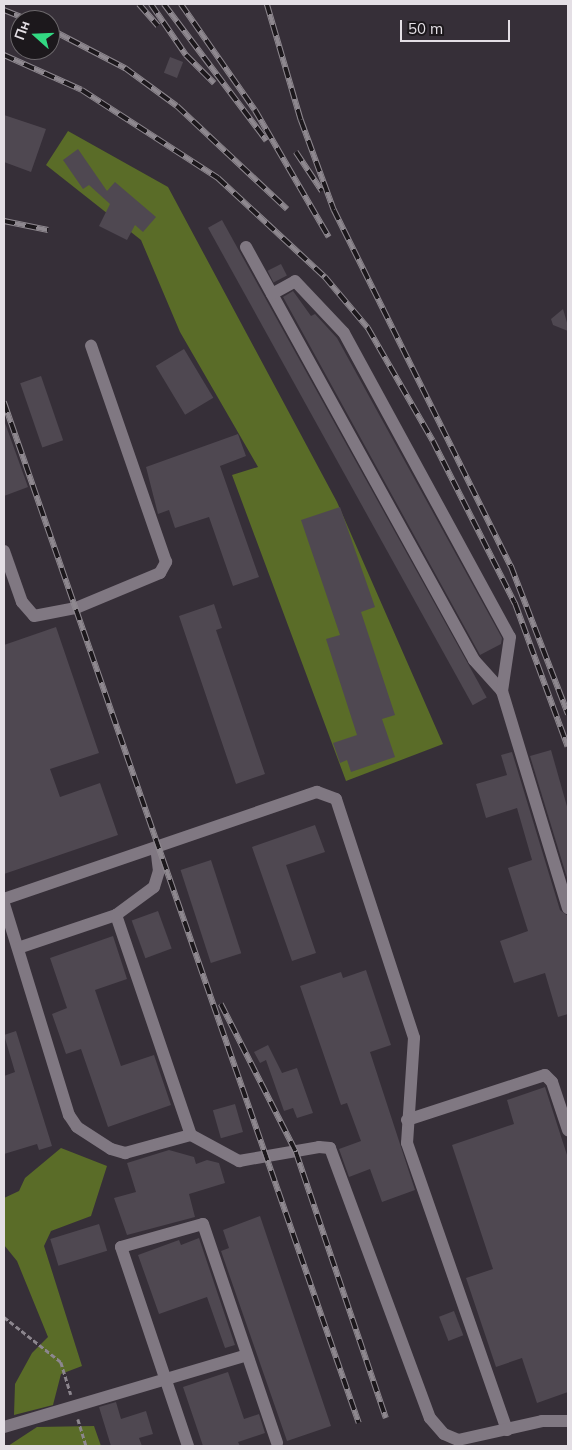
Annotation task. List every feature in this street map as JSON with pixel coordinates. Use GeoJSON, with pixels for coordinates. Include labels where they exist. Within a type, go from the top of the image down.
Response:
{"type":"FeatureCollection","features":[{"type":"Feature","properties":{"kind":"lane"},"geometry":{"type":"LineString","coordinates":[[246,247],[474,660],[502,691],[568,908]]}},
{"type":"Feature","properties":{"kind":"lane"},"geometry":{"type":"LineString","coordinates":[[272,294],[295,280],[344,333],[510,637],[502,691]]}},
{"type":"Feature","properties":{"kind":"lane"},"geometry":{"type":"LineString","coordinates":[[4,550],[22,602],[34,616],[76,608],[160,573],[166,562],[91,346]]}},
{"type":"Feature","properties":{"kind":"lane"},"geometry":{"type":"LineString","coordinates":[[4,899],[317,792],[327,793],[336,799],[414,1038],[407,1120],[407,1143],[507,1430]]}},
{"type":"Feature","properties":{"kind":"lane"},"geometry":{"type":"LineString","coordinates":[[18,948],[116,915],[154,886],[160,871],[156,847]]}},
{"type":"Feature","properties":{"kind":"lane"},"geometry":{"type":"LineString","coordinates":[[4,904],[69,1114],[77,1126],[111,1149],[125,1153],[191,1135]]}},
{"type":"Feature","properties":{"kind":"lane"},"geometry":{"type":"LineString","coordinates":[[116,915],[191,1135],[239,1161],[319,1146],[330,1148],[430,1418],[444,1434],[458,1440],[542,1421],[568,1420]]}},
{"type":"Feature","properties":{"kind":"lane"},"geometry":{"type":"LineString","coordinates":[[407,1120],[545,1075],[552,1082],[568,1130]]}},
{"type":"Feature","properties":{"kind":"lane"},"geometry":{"type":"LineString","coordinates":[[188,1446],[121,1247],[203,1224],[277,1443]]}},
{"type":"Feature","properties":{"kind":"lane"},"geometry":{"type":"LineString","coordinates":[[4,1427],[247,1355]]}},
{"type":"Feature","properties":{"kind":"path"},"geometry":{"type":"LineString","coordinates":[[4,1317],[62,1362],[72,1399]]}},
{"type":"Feature","properties":{"kind":"path"},"geometry":{"type":"LineString","coordinates":[[75,1409],[86,1446]]}},
{"type":"Feature","properties":{"kind":"green space"},"geometry":{"type":"Polygon","coordinates":[[[68,131],[168,187],[337,502],[443,744],[346,781],[232,475],[258,467],[180,332],[141,240],[46,165],[68,131]]]}},
{"type":"Feature","properties":{"kind":"green space"},"geometry":{"type":"Polygon","coordinates":[[[61,1148],[107,1166],[91,1216],[51,1231],[44,1246],[82,1366],[61,1374],[53,1405],[14,1415],[15,1384],[32,1353],[48,1337],[17,1261],[4,1245],[4,1198],[19,1191],[25,1178],[61,1148]]]}},
{"type":"Feature","properties":{"kind":"green space"},"geometry":{"type":"Polygon","coordinates":[[[94,1426],[101,1446],[8,1446],[37,1427],[94,1426]]]}},
{"type":"Feature","properties":{"kind":"building"},"geometry":{"type":"Polygon","coordinates":[[[170,57],[183,62],[177,78],[164,73],[170,57]]]}},
{"type":"Feature","properties":{"kind":"building"},"geometry":{"type":"Polygon","coordinates":[[[4,115],[46,129],[31,172],[4,162],[4,115]]]}},
{"type":"Feature","properties":{"kind":"building"},"geometry":{"type":"Polygon","coordinates":[[[78,149],[107,191],[115,182],[156,217],[143,232],[135,225],[127,240],[99,226],[110,204],[89,185],[83,189],[63,160],[78,149]]]}},
{"type":"Feature","properties":{"kind":"building"},"geometry":{"type":"Polygon","coordinates":[[[222,220],[487,698],[473,705],[208,228],[222,220]]]}},
{"type":"Feature","properties":{"kind":"building"},"geometry":{"type":"Polygon","coordinates":[[[281,264],[287,276],[274,282],[268,271],[281,264]]]}},
{"type":"Feature","properties":{"kind":"building"},"geometry":{"type":"Polygon","coordinates":[[[293,291],[311,316],[315,314],[337,338],[502,638],[501,644],[480,655],[283,297],[293,291]]]}},
{"type":"Feature","properties":{"kind":"building"},"geometry":{"type":"Polygon","coordinates":[[[563,309],[568,331],[553,325],[551,319],[563,309]]]}},
{"type":"Feature","properties":{"kind":"building"},"geometry":{"type":"Polygon","coordinates":[[[184,349],[213,398],[185,415],[156,366],[184,349]]]}},
{"type":"Feature","properties":{"kind":"building"},"geometry":{"type":"Polygon","coordinates":[[[41,376],[63,440],[42,447],[20,383],[41,376]]]}},
{"type":"Feature","properties":{"kind":"building"},"geometry":{"type":"Polygon","coordinates":[[[4,424],[28,487],[4,496],[4,424]]]}},
{"type":"Feature","properties":{"kind":"building"},"geometry":{"type":"Polygon","coordinates":[[[238,434],[246,456],[220,466],[259,577],[233,586],[209,517],[175,528],[169,510],[158,514],[146,467],[238,434]]]}},
{"type":"Feature","properties":{"kind":"building"},"geometry":{"type":"Polygon","coordinates":[[[340,507],[375,607],[361,612],[395,715],[382,719],[395,757],[351,772],[347,760],[340,763],[333,743],[357,735],[326,639],[340,635],[301,520],[340,507]]]}},
{"type":"Feature","properties":{"kind":"building"},"geometry":{"type":"Polygon","coordinates":[[[214,604],[222,628],[216,630],[265,774],[236,784],[179,616],[214,604]]]}},
{"type":"Feature","properties":{"kind":"building"},"geometry":{"type":"Polygon","coordinates":[[[56,627],[99,753],[50,769],[60,797],[100,783],[118,835],[4,874],[4,645],[56,627]]]}},
{"type":"Feature","properties":{"kind":"building"},"geometry":{"type":"Polygon","coordinates":[[[551,750],[568,810],[568,881],[530,756],[551,750]]]}},
{"type":"Feature","properties":{"kind":"building"},"geometry":{"type":"Polygon","coordinates":[[[512,752],[560,910],[568,916],[568,1014],[558,1017],[545,973],[514,983],[500,941],[528,931],[508,868],[532,860],[517,808],[486,818],[476,784],[507,775],[501,755],[512,752]]]}},
{"type":"Feature","properties":{"kind":"building"},"geometry":{"type":"Polygon","coordinates":[[[315,825],[325,852],[286,865],[316,953],[292,961],[252,847],[315,825]]]}},
{"type":"Feature","properties":{"kind":"building"},"geometry":{"type":"Polygon","coordinates":[[[211,860],[241,953],[211,963],[181,870],[211,860]]]}},
{"type":"Feature","properties":{"kind":"building"},"geometry":{"type":"Polygon","coordinates":[[[158,911],[172,949],[145,958],[132,921],[158,911]]]}},
{"type":"Feature","properties":{"kind":"building"},"geometry":{"type":"Polygon","coordinates":[[[113,936],[127,979],[95,990],[121,1066],[154,1055],[171,1105],[108,1127],[81,1049],[66,1054],[52,1014],[67,1008],[50,958],[113,936]]]}},
{"type":"Feature","properties":{"kind":"building"},"geometry":{"type":"Polygon","coordinates":[[[366,970],[391,1045],[370,1052],[415,1190],[382,1202],[370,1169],[349,1177],[339,1149],[361,1141],[347,1103],[341,1105],[300,986],[341,972],[343,978],[366,970]]]}},
{"type":"Feature","properties":{"kind":"building"},"geometry":{"type":"Polygon","coordinates":[[[16,1031],[52,1146],[39,1150],[37,1144],[4,1154],[4,1076],[15,1072],[4,1035],[16,1031]]]}},
{"type":"Feature","properties":{"kind":"building"},"geometry":{"type":"Polygon","coordinates":[[[268,1045],[282,1073],[297,1068],[313,1113],[297,1118],[293,1108],[284,1111],[266,1060],[260,1063],[254,1052],[268,1045]]]}},
{"type":"Feature","properties":{"kind":"building"},"geometry":{"type":"Polygon","coordinates":[[[545,1087],[568,1158],[568,1392],[537,1403],[522,1358],[496,1367],[466,1278],[493,1269],[452,1145],[514,1124],[507,1100],[545,1087]]]}},
{"type":"Feature","properties":{"kind":"building"},"geometry":{"type":"Polygon","coordinates":[[[235,1104],[243,1132],[221,1138],[213,1110],[235,1104]]]}},
{"type":"Feature","properties":{"kind":"building"},"geometry":{"type":"Polygon","coordinates":[[[169,1150],[194,1157],[196,1164],[207,1160],[219,1163],[225,1183],[189,1194],[195,1217],[127,1235],[114,1198],[136,1192],[127,1163],[169,1150]]]}},
{"type":"Feature","properties":{"kind":"building"},"geometry":{"type":"Polygon","coordinates":[[[260,1216],[331,1426],[287,1441],[221,1251],[229,1248],[223,1230],[260,1216]]]}},
{"type":"Feature","properties":{"kind":"building"},"geometry":{"type":"Polygon","coordinates":[[[99,1224],[107,1251],[58,1266],[50,1239],[99,1224]]]}},
{"type":"Feature","properties":{"kind":"building"},"geometry":{"type":"Polygon","coordinates":[[[199,1238],[235,1345],[225,1348],[207,1297],[159,1314],[138,1255],[179,1240],[181,1245],[199,1238]]]}},
{"type":"Feature","properties":{"kind":"building"},"geometry":{"type":"Polygon","coordinates":[[[454,1311],[463,1335],[448,1341],[439,1317],[454,1311]]]}},
{"type":"Feature","properties":{"kind":"building"},"geometry":{"type":"Polygon","coordinates":[[[228,1372],[244,1419],[259,1414],[265,1433],[238,1442],[240,1446],[203,1446],[183,1387],[228,1372]]]}},
{"type":"Feature","properties":{"kind":"building"},"geometry":{"type":"Polygon","coordinates":[[[116,1402],[121,1419],[146,1411],[153,1434],[139,1438],[142,1446],[111,1446],[99,1407],[116,1402]]]}},
{"type":"Feature","properties":{"kind":"railway"},"geometry":{"type":"LineString","coordinates":[[139,4],[158,26]]}},
{"type":"Feature","properties":{"kind":"railway"},"geometry":{"type":"LineString","coordinates":[[151,4],[186,55],[214,83]]}},
{"type":"Feature","properties":{"kind":"railway"},"geometry":{"type":"LineString","coordinates":[[164,4],[267,141]]}},
{"type":"Feature","properties":{"kind":"railway"},"geometry":{"type":"LineString","coordinates":[[181,4],[255,110],[329,237]]}},
{"type":"Feature","properties":{"kind":"railway"},"geometry":{"type":"LineString","coordinates":[[267,4],[301,120],[334,210],[511,566],[568,714]]}},
{"type":"Feature","properties":{"kind":"railway"},"geometry":{"type":"LineString","coordinates":[[4,10],[10,12]]}},
{"type":"Feature","properties":{"kind":"railway"},"geometry":{"type":"LineString","coordinates":[[60,34],[125,68],[177,106],[287,209]]}},
{"type":"Feature","properties":{"kind":"railway"},"geometry":{"type":"LineString","coordinates":[[4,55],[82,90],[218,178],[325,277],[368,328],[433,441],[515,603],[568,747]]}},
{"type":"Feature","properties":{"kind":"railway"},"geometry":{"type":"LineString","coordinates":[[296,152],[322,191]]}},
{"type":"Feature","properties":{"kind":"railway"},"geometry":{"type":"LineString","coordinates":[[4,221],[48,230]]}},
{"type":"Feature","properties":{"kind":"railway"},"geometry":{"type":"LineString","coordinates":[[4,402],[359,1423]]}},
{"type":"Feature","properties":{"kind":"railway"},"geometry":{"type":"LineString","coordinates":[[221,1004],[296,1152],[386,1418]]}}]}
